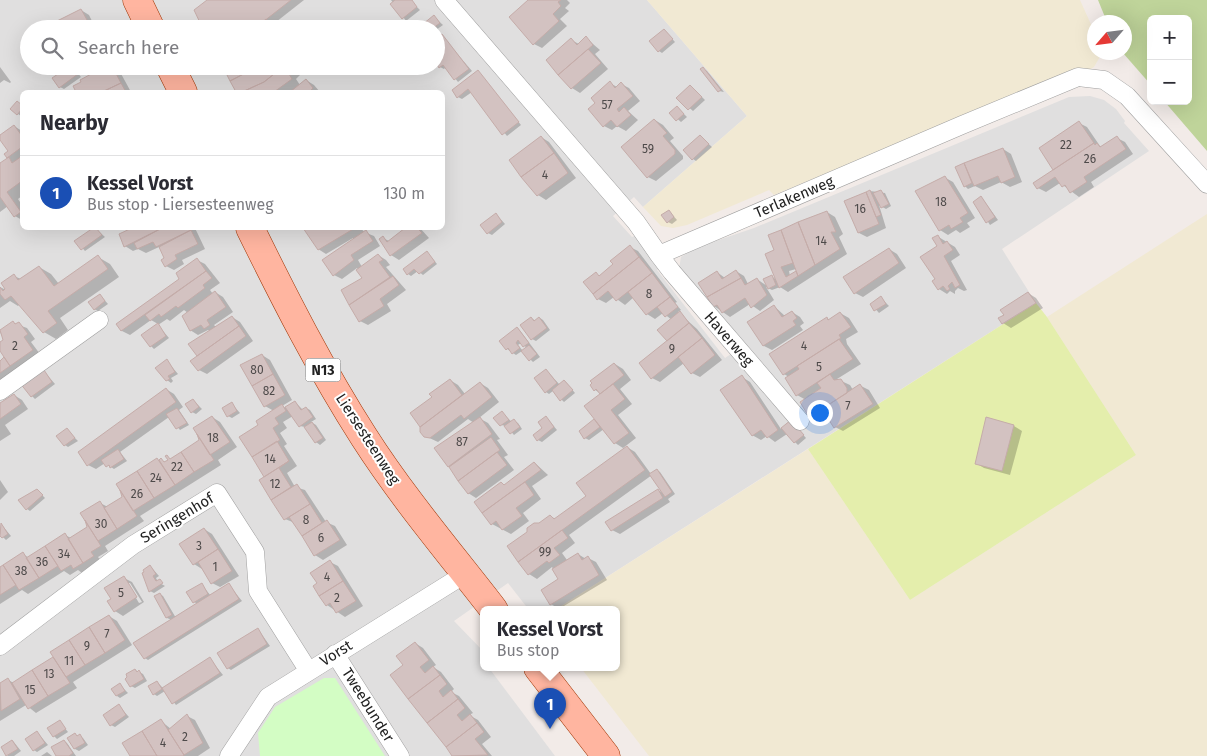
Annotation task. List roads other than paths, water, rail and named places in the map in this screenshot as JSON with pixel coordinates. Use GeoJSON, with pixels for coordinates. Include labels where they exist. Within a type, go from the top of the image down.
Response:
{"type":"FeatureCollection","features":[{"type":"Feature","properties":{"kind":"main road"},"geometry":{"type":"LineString","coordinates":[[137,0],[147,20]]}},
{"type":"Feature","properties":{"kind":"main road"},"geometry":{"type":"LineString","coordinates":[[174,75],[182,90]]}},
{"type":"Feature","properties":{"kind":"main road","name":"Liersesteenweg"},"geometry":{"type":"LineString","coordinates":[[251,230],[327,377],[360,430],[411,505],[491,606]]}},
{"type":"Feature","properties":{"kind":"main road"},"geometry":{"type":"LineString","coordinates":[[540,671],[606,756]]}},
{"type":"Feature","properties":{"kind":"street"},"geometry":{"type":"LineString","coordinates":[[444,0],[630,214],[659,255]]}},
{"type":"Feature","properties":{"kind":"street","name":"Terlakenweg"},"geometry":{"type":"LineString","coordinates":[[659,255],[962,125],[1078,78],[1104,80],[1127,96],[1207,184]]}},
{"type":"Feature","properties":{"kind":"street","name":"Haverweg"},"geometry":{"type":"LineString","coordinates":[[659,255],[800,421]]}},
{"type":"Feature","properties":{"kind":"street"},"geometry":{"type":"LineString","coordinates":[[0,390],[100,320]]}},
{"type":"Feature","properties":{"kind":"street","name":"Seringenhof"},"geometry":{"type":"LineString","coordinates":[[0,646],[133,545],[218,492],[255,552],[258,591],[308,670]]}},
{"type":"Feature","properties":{"kind":"street","name":"Vorst"},"geometry":{"type":"LineString","coordinates":[[229,756],[268,696],[465,574]]}},
{"type":"Feature","properties":{"kind":"street","name":"Tweebunder"},"geometry":{"type":"LineString","coordinates":[[335,654],[400,756]]}},
{"type":"Feature","properties":{"kind":"place","name":"Kessel Vorst"},"geometry":{"type":"Point","coordinates":[550,729]}}]}
